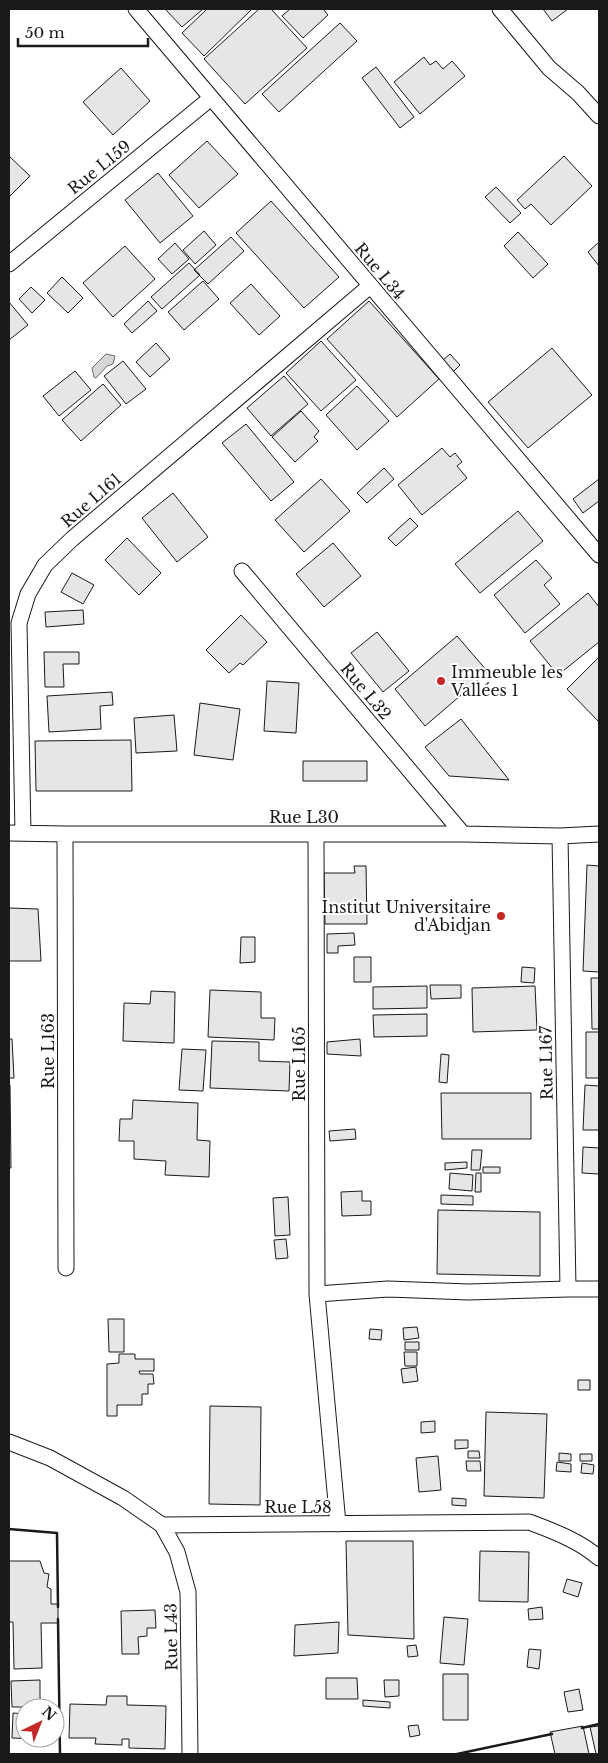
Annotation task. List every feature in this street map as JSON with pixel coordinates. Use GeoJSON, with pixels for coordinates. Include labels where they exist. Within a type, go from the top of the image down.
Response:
{"type":"FeatureCollection","features":[{"type":"Feature","properties":{"kind":"street","name":"Rue L34"},"geometry":{"type":"LineString","coordinates":[[136,9],[599,555]]}},
{"type":"Feature","properties":{"kind":"street"},"geometry":{"type":"LineString","coordinates":[[500,9],[549,68],[578,93],[599,116]]}},
{"type":"Feature","properties":{"kind":"street","name":"Rue L159"},"geometry":{"type":"LineString","coordinates":[[9,264],[211,98]]}},
{"type":"Feature","properties":{"kind":"street","name":"Rue L161"},"geometry":{"type":"LineString","coordinates":[[16,833],[19,623],[28,594],[45,565],[72,539],[370,286]]}},
{"type":"Feature","properties":{"kind":"street","name":"Rue L32"},"geometry":{"type":"LineString","coordinates":[[242,571],[463,834]]}},
{"type":"Feature","properties":{"kind":"street","name":"Rue L30"},"geometry":{"type":"LineString","coordinates":[[16,833],[560,836],[599,834]]}},
{"type":"Feature","properties":{"kind":"street","name":"Rue L163"},"geometry":{"type":"LineString","coordinates":[[65,834],[66,1268]]}},
{"type":"Feature","properties":{"kind":"street","name":"Rue L165"},"geometry":{"type":"LineString","coordinates":[[316,834],[316,1294],[338,1524]]}},
{"type":"Feature","properties":{"kind":"street","name":"Rue L167"},"geometry":{"type":"LineString","coordinates":[[560,836],[568,1289]]}},
{"type":"Feature","properties":{"kind":"street"},"geometry":{"type":"LineString","coordinates":[[316,1294],[388,1290],[469,1292],[599,1289]]}},
{"type":"Feature","properties":{"kind":"street"},"geometry":{"type":"LineString","coordinates":[[9,1442],[58,1462],[123,1498],[162,1525]]}},
{"type":"Feature","properties":{"kind":"street","name":"Rue L58"},"geometry":{"type":"LineString","coordinates":[[162,1525],[529,1522],[559,1533],[594,1553],[599,1558]]}},
{"type":"Feature","properties":{"kind":"street","name":"Rue L43"},"geometry":{"type":"LineString","coordinates":[[162,1525],[177,1552],[188,1592],[190,1754]]}},
{"type":"Feature","properties":{"kind":"shaded area"},"geometry":{"type":"Polygon","coordinates":[[[106,354],[115,356],[113,364],[107,366],[96,378],[92,368],[106,354]]]}},
{"type":"Feature","properties":{"kind":"building"},"geometry":{"type":"Polygon","coordinates":[[[165,9],[203,9],[182,27],[165,9]]]}},
{"type":"Feature","properties":{"kind":"building"},"geometry":{"type":"Polygon","coordinates":[[[207,9],[252,9],[204,56],[182,33],[207,9]]]}},
{"type":"Feature","properties":{"kind":"building"},"geometry":{"type":"Polygon","coordinates":[[[259,9],[271,9],[307,48],[245,104],[204,59],[259,9]]]}},
{"type":"Feature","properties":{"kind":"building"},"geometry":{"type":"Polygon","coordinates":[[[290,9],[323,9],[328,15],[303,38],[282,16],[290,9]]]}},
{"type":"Feature","properties":{"kind":"building"},"geometry":{"type":"Polygon","coordinates":[[[543,9],[568,9],[552,21],[543,9]]]}},
{"type":"Feature","properties":{"kind":"building"},"geometry":{"type":"Polygon","coordinates":[[[340,23],[357,41],[279,112],[262,94],[340,23]]]}},
{"type":"Feature","properties":{"kind":"building"},"geometry":{"type":"Polygon","coordinates":[[[424,57],[430,65],[436,61],[443,69],[452,61],[465,76],[420,114],[394,82],[424,57]]]}},
{"type":"Feature","properties":{"kind":"building"},"geometry":{"type":"Polygon","coordinates":[[[376,67],[414,117],[400,128],[362,78],[376,67]]]}},
{"type":"Feature","properties":{"kind":"building"},"geometry":{"type":"Polygon","coordinates":[[[121,68],[150,101],[113,135],[83,102],[121,68]]]}},
{"type":"Feature","properties":{"kind":"building"},"geometry":{"type":"Polygon","coordinates":[[[207,141],[238,174],[199,208],[169,175],[207,141]]]}},
{"type":"Feature","properties":{"kind":"building"},"geometry":{"type":"Polygon","coordinates":[[[9,156],[30,176],[9,197],[9,156]]]}},
{"type":"Feature","properties":{"kind":"building"},"geometry":{"type":"Polygon","coordinates":[[[564,156],[592,186],[551,225],[531,204],[525,209],[517,200],[564,156]]]}},
{"type":"Feature","properties":{"kind":"building"},"geometry":{"type":"Polygon","coordinates":[[[158,173],[193,216],[160,243],[125,200],[158,173]]]}},
{"type":"Feature","properties":{"kind":"building"},"geometry":{"type":"Polygon","coordinates":[[[496,187],[521,213],[510,223],[485,197],[496,187]]]}},
{"type":"Feature","properties":{"kind":"building"},"geometry":{"type":"Polygon","coordinates":[[[271,201],[339,277],[304,308],[236,233],[271,201]]]}},
{"type":"Feature","properties":{"kind":"building"},"geometry":{"type":"Polygon","coordinates":[[[204,231],[216,245],[195,264],[183,250],[204,231]]]}},
{"type":"Feature","properties":{"kind":"building"},"geometry":{"type":"Polygon","coordinates":[[[518,232],[548,264],[533,278],[504,246],[518,232]]]}},
{"type":"Feature","properties":{"kind":"building"},"geometry":{"type":"Polygon","coordinates":[[[231,237],[244,251],[208,284],[194,270],[231,237]]]}},
{"type":"Feature","properties":{"kind":"building"},"geometry":{"type":"Polygon","coordinates":[[[599,242],[599,266],[588,252],[599,242]]]}},
{"type":"Feature","properties":{"kind":"building"},"geometry":{"type":"Polygon","coordinates":[[[175,243],[189,259],[172,274],[158,259],[175,243]]]}},
{"type":"Feature","properties":{"kind":"building"},"geometry":{"type":"Polygon","coordinates":[[[125,246],[155,279],[113,317],[83,283],[125,246]]]}},
{"type":"Feature","properties":{"kind":"building"},"geometry":{"type":"Polygon","coordinates":[[[189,263],[200,275],[162,309],[151,297],[189,263]]]}},
{"type":"Feature","properties":{"kind":"building"},"geometry":{"type":"Polygon","coordinates":[[[62,277],[83,298],[68,313],[47,293],[62,277]]]}},
{"type":"Feature","properties":{"kind":"building"},"geometry":{"type":"Polygon","coordinates":[[[203,281],[219,299],[184,330],[168,312],[203,281]]]}},
{"type":"Feature","properties":{"kind":"building"},"geometry":{"type":"Polygon","coordinates":[[[251,284],[280,316],[259,335],[230,303],[251,284]]]}},
{"type":"Feature","properties":{"kind":"building"},"geometry":{"type":"Polygon","coordinates":[[[31,287],[45,300],[32,313],[19,299],[31,287]]]}},
{"type":"Feature","properties":{"kind":"building"},"geometry":{"type":"Polygon","coordinates":[[[148,301],[157,311],[132,333],[124,324],[148,301]]]}},
{"type":"Feature","properties":{"kind":"building"},"geometry":{"type":"Polygon","coordinates":[[[369,301],[439,379],[397,417],[327,339],[369,301]]]}},
{"type":"Feature","properties":{"kind":"building"},"geometry":{"type":"Polygon","coordinates":[[[9,302],[28,325],[9,340],[9,302]]]}},
{"type":"Feature","properties":{"kind":"building"},"geometry":{"type":"Polygon","coordinates":[[[321,341],[356,380],[321,411],[286,373],[321,341]]]}},
{"type":"Feature","properties":{"kind":"building"},"geometry":{"type":"Polygon","coordinates":[[[156,343],[170,359],[150,377],[136,362],[156,343]]]}},
{"type":"Feature","properties":{"kind":"building"},"geometry":{"type":"Polygon","coordinates":[[[552,348],[592,395],[528,448],[488,402],[552,348]]]}},
{"type":"Feature","properties":{"kind":"building"},"geometry":{"type":"Polygon","coordinates":[[[450,354],[460,365],[453,372],[443,360],[450,354]]]}},
{"type":"Feature","properties":{"kind":"building"},"geometry":{"type":"Polygon","coordinates":[[[123,361],[146,389],[126,404],[104,376],[123,361]]]}},
{"type":"Feature","properties":{"kind":"building"},"geometry":{"type":"Polygon","coordinates":[[[75,371],[91,390],[59,416],[43,396],[75,371]]]}},
{"type":"Feature","properties":{"kind":"building"},"geometry":{"type":"Polygon","coordinates":[[[284,376],[308,404],[271,436],[247,408],[284,376]]]}},
{"type":"Feature","properties":{"kind":"building"},"geometry":{"type":"Polygon","coordinates":[[[103,384],[121,405],[81,441],[62,420],[103,384]]]}},
{"type":"Feature","properties":{"kind":"building"},"geometry":{"type":"Polygon","coordinates":[[[357,386],[389,421],[357,450],[326,415],[357,386]]]}},
{"type":"Feature","properties":{"kind":"building"},"geometry":{"type":"Polygon","coordinates":[[[301,411],[319,431],[314,437],[318,441],[295,462],[272,437],[301,411]]]}},
{"type":"Feature","properties":{"kind":"building"},"geometry":{"type":"Polygon","coordinates":[[[246,424],[294,482],[271,501],[222,443],[246,424]]]}},
{"type":"Feature","properties":{"kind":"building"},"geometry":{"type":"Polygon","coordinates":[[[442,448],[450,457],[455,453],[462,462],[457,466],[467,478],[422,515],[398,485],[442,448]]]}},
{"type":"Feature","properties":{"kind":"building"},"geometry":{"type":"Polygon","coordinates":[[[384,468],[394,479],[367,503],[357,493],[384,468]]]}},
{"type":"Feature","properties":{"kind":"building"},"geometry":{"type":"Polygon","coordinates":[[[321,479],[350,511],[304,552],[275,520],[321,479]]]}},
{"type":"Feature","properties":{"kind":"building"},"geometry":{"type":"Polygon","coordinates":[[[599,479],[599,501],[583,513],[573,499],[599,479]]]}},
{"type":"Feature","properties":{"kind":"building"},"geometry":{"type":"Polygon","coordinates":[[[173,493],[208,537],[177,562],[142,518],[173,493]]]}},
{"type":"Feature","properties":{"kind":"building"},"geometry":{"type":"Polygon","coordinates":[[[518,511],[543,541],[480,593],[455,564],[518,511]]]}},
{"type":"Feature","properties":{"kind":"building"},"geometry":{"type":"Polygon","coordinates":[[[410,518],[418,526],[396,546],[388,538],[410,518]]]}},
{"type":"Feature","properties":{"kind":"building"},"geometry":{"type":"Polygon","coordinates":[[[127,538],[161,573],[139,595],[105,560],[127,538]]]}},
{"type":"Feature","properties":{"kind":"building"},"geometry":{"type":"Polygon","coordinates":[[[333,543],[361,576],[324,607],[296,574],[333,543]]]}},
{"type":"Feature","properties":{"kind":"building"},"geometry":{"type":"Polygon","coordinates":[[[536,560],[552,578],[544,585],[560,604],[525,633],[494,595],[536,560]]]}},
{"type":"Feature","properties":{"kind":"building"},"geometry":{"type":"Polygon","coordinates":[[[72,573],[94,585],[83,604],[61,592],[72,573]]]}},
{"type":"Feature","properties":{"kind":"building"},"geometry":{"type":"Polygon","coordinates":[[[588,593],[599,607],[599,642],[558,675],[530,641],[588,593]]]}},
{"type":"Feature","properties":{"kind":"building"},"geometry":{"type":"Polygon","coordinates":[[[83,610],[84,624],[46,627],[45,612],[83,610]]]}},
{"type":"Feature","properties":{"kind":"building"},"geometry":{"type":"Polygon","coordinates":[[[241,615],[267,642],[243,665],[240,663],[229,673],[206,650],[241,615]]]}},
{"type":"Feature","properties":{"kind":"building"},"geometry":{"type":"Polygon","coordinates":[[[377,632],[409,671],[383,692],[351,653],[377,632]]]}},
{"type":"Feature","properties":{"kind":"building","name":"Immeuble les Vallées 1"},"geometry":{"type":"Polygon","coordinates":[[[457,636],[488,672],[425,726],[395,689],[457,636]]]}},
{"type":"Feature","properties":{"kind":"building"},"geometry":{"type":"Polygon","coordinates":[[[44,652],[79,652],[79,664],[63,664],[64,687],[45,687],[44,652]]]}},
{"type":"Feature","properties":{"kind":"building"},"geometry":{"type":"Polygon","coordinates":[[[599,657],[599,722],[567,689],[599,657]]]}},
{"type":"Feature","properties":{"kind":"building"},"geometry":{"type":"Polygon","coordinates":[[[267,681],[299,683],[296,733],[264,731],[267,681]]]}},
{"type":"Feature","properties":{"kind":"building"},"geometry":{"type":"Polygon","coordinates":[[[112,692],[113,705],[100,706],[101,729],[49,732],[47,696],[112,692]]]}},
{"type":"Feature","properties":{"kind":"building"},"geometry":{"type":"Polygon","coordinates":[[[200,703],[240,709],[233,760],[194,755],[200,703]]]}},
{"type":"Feature","properties":{"kind":"building"},"geometry":{"type":"Polygon","coordinates":[[[174,715],[177,751],[136,753],[134,718],[174,715]]]}},
{"type":"Feature","properties":{"kind":"building"},"geometry":{"type":"Polygon","coordinates":[[[461,719],[509,780],[449,776],[425,747],[461,719]]]}},
{"type":"Feature","properties":{"kind":"building"},"geometry":{"type":"Polygon","coordinates":[[[131,740],[132,791],[36,791],[35,741],[131,740]]]}},
{"type":"Feature","properties":{"kind":"building"},"geometry":{"type":"Polygon","coordinates":[[[303,761],[367,761],[367,781],[303,781],[303,761]]]}},
{"type":"Feature","properties":{"kind":"building"},"geometry":{"type":"Polygon","coordinates":[[[587,865],[599,866],[599,972],[583,971],[587,865]]]}},
{"type":"Feature","properties":{"kind":"building"},"geometry":{"type":"Polygon","coordinates":[[[354,866],[366,866],[367,924],[325,924],[324,873],[355,873],[354,866]]]}},
{"type":"Feature","properties":{"kind":"building"},"geometry":{"type":"Polygon","coordinates":[[[9,908],[38,909],[41,961],[9,961],[9,908]]]}},
{"type":"Feature","properties":{"kind":"building"},"geometry":{"type":"Polygon","coordinates":[[[354,933],[355,945],[338,946],[338,953],[327,953],[327,934],[354,933]]]}},
{"type":"Feature","properties":{"kind":"building"},"geometry":{"type":"Polygon","coordinates":[[[241,937],[255,937],[255,962],[240,963],[241,937]]]}},
{"type":"Feature","properties":{"kind":"building"},"geometry":{"type":"Polygon","coordinates":[[[354,957],[371,957],[371,982],[354,982],[354,957]]]}},
{"type":"Feature","properties":{"kind":"building"},"geometry":{"type":"Polygon","coordinates":[[[522,967],[535,968],[534,983],[521,982],[522,967]]]}},
{"type":"Feature","properties":{"kind":"building"},"geometry":{"type":"Polygon","coordinates":[[[591,978],[599,978],[599,1029],[592,1029],[591,978]]]}},
{"type":"Feature","properties":{"kind":"building"},"geometry":{"type":"Polygon","coordinates":[[[430,985],[461,985],[461,998],[431,999],[430,985]]]}},
{"type":"Feature","properties":{"kind":"building"},"geometry":{"type":"Polygon","coordinates":[[[427,986],[427,1008],[373,1009],[373,987],[427,986]]]}},
{"type":"Feature","properties":{"kind":"building"},"geometry":{"type":"Polygon","coordinates":[[[535,986],[537,1030],[473,1032],[472,988],[535,986]]]}},
{"type":"Feature","properties":{"kind":"building"},"geometry":{"type":"Polygon","coordinates":[[[210,990],[261,992],[261,1018],[275,1018],[274,1040],[208,1037],[210,990]]]}},
{"type":"Feature","properties":{"kind":"building"},"geometry":{"type":"Polygon","coordinates":[[[151,991],[175,992],[174,1043],[123,1041],[124,1003],[150,1004],[151,991]]]}},
{"type":"Feature","properties":{"kind":"building"},"geometry":{"type":"Polygon","coordinates":[[[427,1014],[427,1036],[374,1037],[373,1015],[427,1014]]]}},
{"type":"Feature","properties":{"kind":"building"},"geometry":{"type":"Polygon","coordinates":[[[586,1032],[599,1032],[599,1078],[586,1078],[586,1032]]]}},
{"type":"Feature","properties":{"kind":"building"},"geometry":{"type":"Polygon","coordinates":[[[9,1039],[12,1039],[14,1078],[9,1078],[9,1039]]]}},
{"type":"Feature","properties":{"kind":"building"},"geometry":{"type":"Polygon","coordinates":[[[360,1039],[361,1056],[327,1054],[327,1042],[360,1039]]]}},
{"type":"Feature","properties":{"kind":"building"},"geometry":{"type":"Polygon","coordinates":[[[212,1041],[259,1042],[259,1061],[290,1062],[289,1091],[210,1088],[212,1041]]]}},
{"type":"Feature","properties":{"kind":"building"},"geometry":{"type":"Polygon","coordinates":[[[182,1049],[206,1050],[203,1091],[179,1090],[182,1049]]]}},
{"type":"Feature","properties":{"kind":"building"},"geometry":{"type":"Polygon","coordinates":[[[441,1054],[449,1055],[447,1083],[439,1082],[441,1054]]]}},
{"type":"Feature","properties":{"kind":"building"},"geometry":{"type":"Polygon","coordinates":[[[10,1085],[11,1168],[9,1168],[10,1085]]]}},
{"type":"Feature","properties":{"kind":"building"},"geometry":{"type":"Polygon","coordinates":[[[585,1085],[599,1086],[599,1130],[583,1130],[585,1085]]]}},
{"type":"Feature","properties":{"kind":"building"},"geometry":{"type":"Polygon","coordinates":[[[441,1093],[531,1093],[531,1139],[442,1139],[441,1093]]]}},
{"type":"Feature","properties":{"kind":"building"},"geometry":{"type":"Polygon","coordinates":[[[133,1100],[198,1103],[197,1140],[210,1141],[209,1177],[165,1175],[166,1161],[134,1159],[134,1141],[119,1141],[120,1119],[132,1119],[133,1100]]]}},
{"type":"Feature","properties":{"kind":"building"},"geometry":{"type":"Polygon","coordinates":[[[355,1129],[356,1139],[330,1141],[329,1131],[355,1129]]]}},
{"type":"Feature","properties":{"kind":"building"},"geometry":{"type":"Polygon","coordinates":[[[583,1147],[599,1148],[599,1174],[582,1173],[583,1147]]]}},
{"type":"Feature","properties":{"kind":"building"},"geometry":{"type":"Polygon","coordinates":[[[472,1150],[482,1150],[480,1170],[471,1170],[472,1150]]]}},
{"type":"Feature","properties":{"kind":"building"},"geometry":{"type":"Polygon","coordinates":[[[467,1162],[467,1168],[445,1170],[445,1163],[467,1162]]]}},
{"type":"Feature","properties":{"kind":"building"},"geometry":{"type":"Polygon","coordinates":[[[483,1167],[500,1167],[500,1173],[483,1173],[483,1167]]]}},
{"type":"Feature","properties":{"kind":"building"},"geometry":{"type":"Polygon","coordinates":[[[450,1173],[473,1175],[472,1191],[449,1189],[450,1173]]]}},
{"type":"Feature","properties":{"kind":"building"},"geometry":{"type":"Polygon","coordinates":[[[476,1173],[481,1173],[481,1192],[475,1192],[476,1173]]]}},
{"type":"Feature","properties":{"kind":"building"},"geometry":{"type":"Polygon","coordinates":[[[362,1191],[362,1201],[371,1201],[371,1215],[342,1216],[341,1192],[362,1191]]]}},
{"type":"Feature","properties":{"kind":"building"},"geometry":{"type":"Polygon","coordinates":[[[441,1195],[473,1196],[473,1205],[441,1204],[441,1195]]]}},
{"type":"Feature","properties":{"kind":"building"},"geometry":{"type":"Polygon","coordinates":[[[288,1197],[290,1235],[275,1236],[273,1198],[288,1197]]]}},
{"type":"Feature","properties":{"kind":"building"},"geometry":{"type":"Polygon","coordinates":[[[438,1210],[540,1212],[540,1276],[437,1274],[438,1210]]]}},
{"type":"Feature","properties":{"kind":"building"},"geometry":{"type":"Polygon","coordinates":[[[286,1239],[288,1258],[276,1259],[274,1240],[286,1239]]]}},
{"type":"Feature","properties":{"kind":"building"},"geometry":{"type":"Polygon","coordinates":[[[108,1319],[124,1319],[124,1352],[109,1352],[108,1319]]]}},
{"type":"Feature","properties":{"kind":"building"},"geometry":{"type":"Polygon","coordinates":[[[417,1327],[419,1338],[404,1340],[403,1328],[417,1327]]]}},
{"type":"Feature","properties":{"kind":"building"},"geometry":{"type":"Polygon","coordinates":[[[370,1329],[382,1330],[381,1340],[369,1339],[370,1329]]]}},
{"type":"Feature","properties":{"kind":"building"},"geometry":{"type":"Polygon","coordinates":[[[405,1342],[419,1342],[419,1350],[405,1350],[405,1342]]]}},
{"type":"Feature","properties":{"kind":"building"},"geometry":{"type":"Polygon","coordinates":[[[404,1352],[417,1352],[417,1366],[405,1366],[404,1352]]]}},
{"type":"Feature","properties":{"kind":"building"},"geometry":{"type":"Polygon","coordinates":[[[119,1354],[135,1354],[135,1359],[154,1359],[154,1371],[139,1371],[140,1374],[153,1374],[154,1384],[148,1384],[148,1394],[142,1394],[142,1405],[117,1405],[117,1416],[107,1416],[107,1364],[119,1363],[119,1354]]]}},
{"type":"Feature","properties":{"kind":"building"},"geometry":{"type":"Polygon","coordinates":[[[416,1367],[418,1381],[403,1383],[401,1369],[416,1367]]]}},
{"type":"Feature","properties":{"kind":"building"},"geometry":{"type":"Polygon","coordinates":[[[578,1380],[590,1380],[590,1390],[578,1390],[578,1380]]]}},
{"type":"Feature","properties":{"kind":"building"},"geometry":{"type":"Polygon","coordinates":[[[210,1406],[261,1407],[260,1505],[209,1504],[210,1406]]]}},
{"type":"Feature","properties":{"kind":"building"},"geometry":{"type":"Polygon","coordinates":[[[486,1412],[547,1414],[544,1498],[484,1496],[486,1412]]]}},
{"type":"Feature","properties":{"kind":"building"},"geometry":{"type":"Polygon","coordinates":[[[435,1421],[435,1432],[421,1433],[421,1422],[435,1421]]]}},
{"type":"Feature","properties":{"kind":"building"},"geometry":{"type":"Polygon","coordinates":[[[455,1440],[468,1440],[468,1448],[455,1449],[455,1440]]]}},
{"type":"Feature","properties":{"kind":"building"},"geometry":{"type":"Polygon","coordinates":[[[468,1451],[479,1451],[480,1458],[468,1458],[468,1451]]]}},
{"type":"Feature","properties":{"kind":"building"},"geometry":{"type":"Polygon","coordinates":[[[559,1453],[571,1454],[571,1461],[559,1461],[559,1453]]]}},
{"type":"Feature","properties":{"kind":"building"},"geometry":{"type":"Polygon","coordinates":[[[580,1454],[592,1454],[592,1461],[580,1461],[580,1454]]]}},
{"type":"Feature","properties":{"kind":"building"},"geometry":{"type":"Polygon","coordinates":[[[438,1456],[441,1490],[419,1492],[416,1458],[438,1456]]]}},
{"type":"Feature","properties":{"kind":"building"},"geometry":{"type":"Polygon","coordinates":[[[466,1461],[480,1461],[481,1471],[467,1471],[466,1461]]]}},
{"type":"Feature","properties":{"kind":"building"},"geometry":{"type":"Polygon","coordinates":[[[557,1462],[571,1464],[571,1472],[556,1471],[557,1462]]]}},
{"type":"Feature","properties":{"kind":"building"},"geometry":{"type":"Polygon","coordinates":[[[582,1463],[594,1465],[593,1474],[581,1473],[582,1463]]]}},
{"type":"Feature","properties":{"kind":"building"},"geometry":{"type":"Polygon","coordinates":[[[452,1498],[466,1499],[466,1506],[452,1505],[452,1498]]]}},
{"type":"Feature","properties":{"kind":"building"},"geometry":{"type":"Polygon","coordinates":[[[346,1541],[413,1541],[414,1639],[348,1635],[346,1541]]]}},
{"type":"Feature","properties":{"kind":"building"},"geometry":{"type":"Polygon","coordinates":[[[480,1551],[529,1552],[528,1602],[479,1601],[480,1551]]]}},
{"type":"Feature","properties":{"kind":"building"},"geometry":{"type":"Polygon","coordinates":[[[9,1561],[40,1561],[44,1573],[49,1574],[47,1587],[51,1589],[51,1604],[58,1604],[58,1623],[41,1623],[42,1668],[14,1669],[13,1622],[9,1622],[9,1561]]]}},
{"type":"Feature","properties":{"kind":"building"},"geometry":{"type":"Polygon","coordinates":[[[567,1579],[582,1583],[578,1597],[563,1592],[567,1579]]]}},
{"type":"Feature","properties":{"kind":"building"},"geometry":{"type":"Polygon","coordinates":[[[542,1607],[543,1619],[529,1620],[528,1609],[542,1607]]]}},
{"type":"Feature","properties":{"kind":"building"},"geometry":{"type":"Polygon","coordinates":[[[155,1610],[156,1628],[147,1628],[147,1636],[138,1637],[139,1654],[122,1654],[121,1611],[155,1610]]]}},
{"type":"Feature","properties":{"kind":"building"},"geometry":{"type":"Polygon","coordinates":[[[444,1617],[468,1619],[464,1665],[440,1663],[444,1617]]]}},
{"type":"Feature","properties":{"kind":"building"},"geometry":{"type":"Polygon","coordinates":[[[339,1622],[338,1653],[294,1656],[295,1625],[339,1622]]]}},
{"type":"Feature","properties":{"kind":"building"},"geometry":{"type":"Polygon","coordinates":[[[416,1645],[418,1656],[408,1657],[407,1646],[416,1645]]]}},
{"type":"Feature","properties":{"kind":"building"},"geometry":{"type":"Polygon","coordinates":[[[529,1649],[541,1650],[539,1669],[527,1667],[529,1649]]]}},
{"type":"Feature","properties":{"kind":"building"},"geometry":{"type":"Polygon","coordinates":[[[443,1674],[468,1674],[468,1720],[443,1720],[443,1674]]]}},
{"type":"Feature","properties":{"kind":"building"},"geometry":{"type":"Polygon","coordinates":[[[326,1678],[357,1678],[358,1699],[326,1699],[326,1678]]]}},
{"type":"Feature","properties":{"kind":"building"},"geometry":{"type":"Polygon","coordinates":[[[40,1680],[40,1698],[15,1698],[15,1707],[12,1707],[11,1681],[40,1680]]]}},
{"type":"Feature","properties":{"kind":"building"},"geometry":{"type":"Polygon","coordinates":[[[384,1680],[399,1680],[399,1696],[385,1697],[384,1680]]]}},
{"type":"Feature","properties":{"kind":"building"},"geometry":{"type":"Polygon","coordinates":[[[579,1689],[583,1710],[568,1712],[564,1692],[579,1689]]]}},
{"type":"Feature","properties":{"kind":"building"},"geometry":{"type":"Polygon","coordinates":[[[107,1696],[127,1696],[127,1705],[166,1706],[165,1749],[129,1748],[129,1739],[122,1739],[122,1745],[95,1744],[96,1738],[69,1738],[70,1704],[106,1705],[107,1696]]]}},
{"type":"Feature","properties":{"kind":"building"},"geometry":{"type":"Polygon","coordinates":[[[363,1700],[390,1702],[390,1708],[363,1706],[363,1700]]]}},
{"type":"Feature","properties":{"kind":"building"},"geometry":{"type":"Polygon","coordinates":[[[13,1713],[15,1713],[15,1738],[12,1738],[13,1713]]]}},
{"type":"Feature","properties":{"kind":"building"},"geometry":{"type":"Polygon","coordinates":[[[418,1725],[420,1735],[410,1737],[408,1726],[418,1725]]]}},
{"type":"Feature","properties":{"kind":"building"},"geometry":{"type":"Polygon","coordinates":[[[583,1726],[589,1754],[555,1754],[550,1732],[583,1726]]]}},
{"type":"Feature","properties":{"kind":"building"},"geometry":{"type":"Polygon","coordinates":[[[599,1726],[599,1754],[596,1754],[590,1727],[599,1726]]]}},
{"type":"Feature","properties":{"kind":"wall"},"geometry":{"type":"LineString","coordinates":[[9,1529],[57,1533],[58,1607]]}},
{"type":"Feature","properties":{"kind":"wall"},"geometry":{"type":"LineString","coordinates":[[58,1619],[60,1754]]}},
{"type":"Feature","properties":{"kind":"wall"},"geometry":{"type":"LineString","coordinates":[[582,1728],[599,1724]]}},
{"type":"Feature","properties":{"kind":"wall"},"geometry":{"type":"LineString","coordinates":[[457,1754],[552,1734]]}},
{"type":"Feature","properties":{"kind":"place","name":"Immeuble les Vallées 1"},"geometry":{"type":"Point","coordinates":[441,681]}},
{"type":"Feature","properties":{"kind":"place","name":"Institut Universitaire d'Abidjan"},"geometry":{"type":"Point","coordinates":[501,916]}}]}
